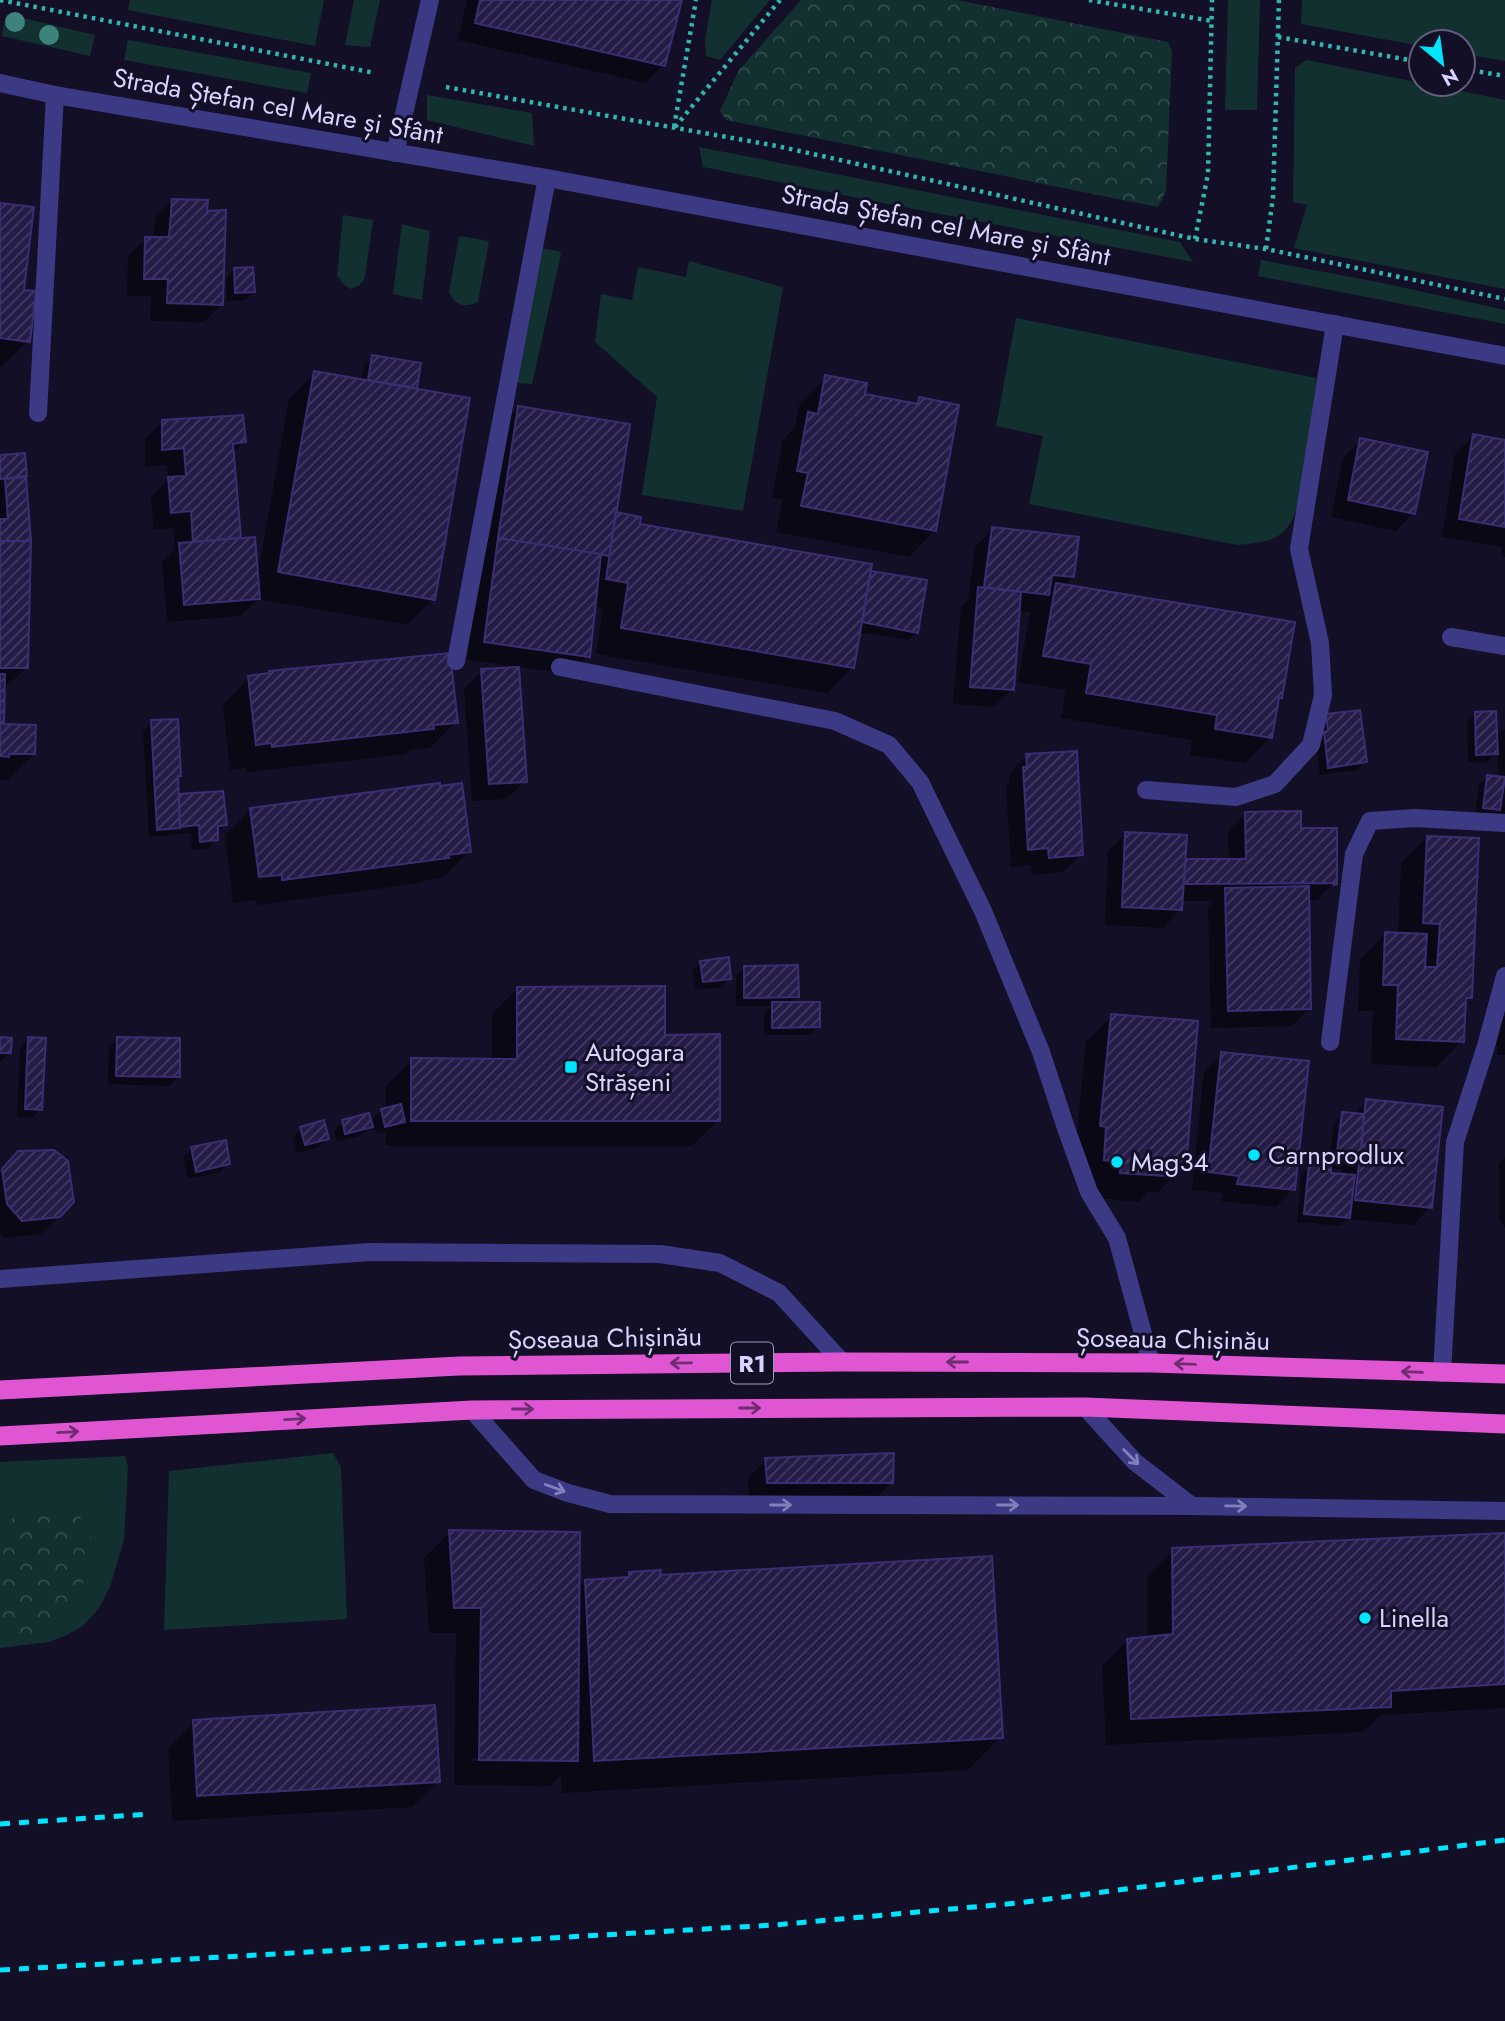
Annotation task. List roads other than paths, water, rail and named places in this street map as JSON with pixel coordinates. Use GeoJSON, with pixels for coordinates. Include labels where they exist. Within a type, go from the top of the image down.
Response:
{"type":"FeatureCollection","features":[{"type":"Feature","properties":{"kind":"highway","name":"Șoseaua Chișinău"},"geometry":{"type":"LineString","coordinates":[[0,1390],[459,1366],[842,1362],[1151,1363],[1505,1374]]}},
{"type":"Feature","properties":{"kind":"highway"},"geometry":{"type":"LineString","coordinates":[[0,1436],[472,1410],[1085,1407],[1505,1424]]}},
{"type":"Feature","properties":{"kind":"street"},"geometry":{"type":"LineString","coordinates":[[395,153],[430,0]]}},
{"type":"Feature","properties":{"kind":"street","name":"Strada Ștefan cel Mare și Sfânt"},"geometry":{"type":"LineString","coordinates":[[0,83],[55,95],[547,178],[1505,356]]}},
{"type":"Feature","properties":{"kind":"street"},"geometry":{"type":"LineString","coordinates":[[38,414],[55,95]]}},
{"type":"Feature","properties":{"kind":"street"},"geometry":{"type":"LineString","coordinates":[[456,661],[547,178]]}},
{"type":"Feature","properties":{"kind":"street"},"geometry":{"type":"LineString","coordinates":[[1146,790],[1236,797],[1275,784],[1311,745],[1323,695],[1323,682],[1320,643],[1299,549],[1335,324]]}},
{"type":"Feature","properties":{"kind":"street"},"geometry":{"type":"LineString","coordinates":[[1451,637],[1505,646]]}},
{"type":"Feature","properties":{"kind":"street"},"geometry":{"type":"LineString","coordinates":[[560,667],[835,721],[889,745],[897,754],[920,782],[983,911],[1041,1052],[1089,1192],[1117,1238],[1151,1363]]}},
{"type":"Feature","properties":{"kind":"street"},"geometry":{"type":"LineString","coordinates":[[1330,1042],[1354,853],[1370,821],[1415,818],[1505,823]]}},
{"type":"Feature","properties":{"kind":"street"},"geometry":{"type":"LineString","coordinates":[[1442,1373],[1455,1142],[1505,976]]}},
{"type":"Feature","properties":{"kind":"street"},"geometry":{"type":"LineString","coordinates":[[0,1279],[370,1252],[660,1254],[720,1263],[779,1293],[842,1362]]}},
{"type":"Feature","properties":{"kind":"street"},"geometry":{"type":"LineString","coordinates":[[1085,1407],[1135,1462],[1192,1506]]}},
{"type":"Feature","properties":{"kind":"street"},"geometry":{"type":"LineString","coordinates":[[472,1410],[534,1480],[568,1493],[610,1504],[1192,1506],[1505,1511]]}},
{"type":"Feature","properties":{"kind":"railway"},"geometry":{"type":"LineString","coordinates":[[0,1824],[150,1814]]}},
{"type":"Feature","properties":{"kind":"railway"},"geometry":{"type":"LineString","coordinates":[[0,1970],[774,1925],[1018,1903],[1505,1840]]}},
{"type":"Feature","properties":{"kind":"place","name":"Autogara Strășeni"},"geometry":{"type":"Point","coordinates":[571,1067]}},
{"type":"Feature","properties":{"kind":"place","name":"Carnprodlux"},"geometry":{"type":"Point","coordinates":[1254,1155]}},
{"type":"Feature","properties":{"kind":"place","name":"Mag34"},"geometry":{"type":"Point","coordinates":[1117,1162]}},
{"type":"Feature","properties":{"kind":"place","name":"Linella"},"geometry":{"type":"Point","coordinates":[1365,1618]}}]}
